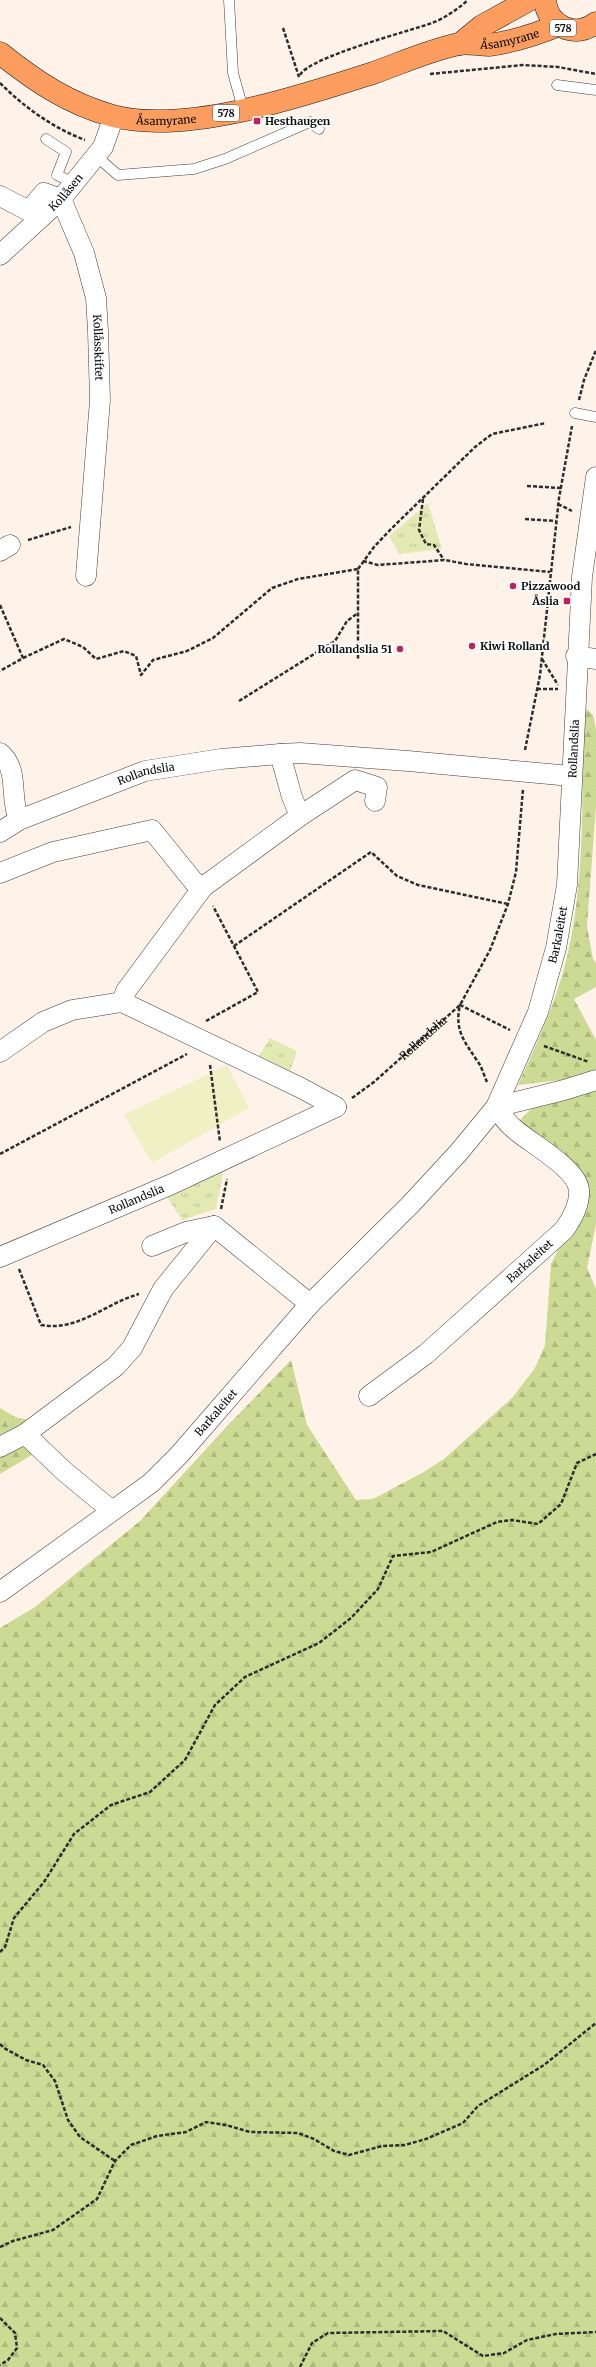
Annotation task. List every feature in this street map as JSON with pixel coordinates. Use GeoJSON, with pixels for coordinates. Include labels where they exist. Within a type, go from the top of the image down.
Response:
{"type":"FeatureCollection","features":[{"type":"Feature","properties":{"kind":"main road","name":"Åsamyrane"},"geometry":{"type":"LineString","coordinates":[[460,44],[482,26],[529,0]]}},
{"type":"Feature","properties":{"kind":"main road","name":"578"},"geometry":{"type":"LineString","coordinates":[[545,0],[547,11],[567,28],[596,45]]}},
{"type":"Feature","properties":{"kind":"main road","name":"578"},"geometry":{"type":"LineString","coordinates":[[567,28],[585,29],[596,23]]}},
{"type":"Feature","properties":{"kind":"main road","name":"Åsamyrane"},"geometry":{"type":"LineString","coordinates":[[0,53],[32,78],[56,94],[82,106],[114,116],[146,120],[180,120],[244,110],[301,86],[460,44],[489,45],[567,28]]}},
{"type":"Feature","properties":{"kind":"street","name":"Kollåsen"},"geometry":{"type":"LineString","coordinates":[[0,255],[61,200],[100,152],[114,116]]}},
{"type":"Feature","properties":{"kind":"street"},"geometry":{"type":"LineString","coordinates":[[0,196],[29,212],[44,192],[61,200]]}},
{"type":"Feature","properties":{"kind":"street","name":"Kollåsskiftet"},"geometry":{"type":"LineString","coordinates":[[61,200],[84,253],[96,298],[100,400],[86,576]]}},
{"type":"Feature","properties":{"kind":"street","name":"Rollandslia"},"geometry":{"type":"LineString","coordinates":[[0,832],[19,820],[145,771],[222,759],[300,753],[571,776],[576,656],[582,577],[596,477]]}},
{"type":"Feature","properties":{"kind":"street"},"geometry":{"type":"LineString","coordinates":[[576,656],[596,659]]}},
{"type":"Feature","properties":{"kind":"street"},"geometry":{"type":"LineString","coordinates":[[0,753],[8,760],[14,785],[13,807],[19,820]]}},
{"type":"Feature","properties":{"kind":"street"},"geometry":{"type":"LineString","coordinates":[[280,754],[292,797],[300,816]]}},
{"type":"Feature","properties":{"kind":"street","name":"Barkaleitet"},"geometry":{"type":"LineString","coordinates":[[0,1592],[111,1510],[151,1483],[179,1455],[310,1304],[420,1195],[459,1152],[496,1107],[538,1012],[556,948],[568,885],[571,776]]}},
{"type":"Feature","properties":{"kind":"street"},"geometry":{"type":"LineString","coordinates":[[122,1002],[126,991],[203,887],[300,816],[355,780],[377,787],[375,801]]}},
{"type":"Feature","properties":{"kind":"street"},"geometry":{"type":"LineString","coordinates":[[0,873],[53,852],[152,830],[194,882],[203,887]]}},
{"type":"Feature","properties":{"kind":"street"},"geometry":{"type":"LineString","coordinates":[[0,1052],[43,1022],[72,1010],[122,1002],[336,1107]]}},
{"type":"Feature","properties":{"kind":"street"},"geometry":{"type":"LineString","coordinates":[[496,1107],[564,1090],[596,1080]]}},
{"type":"Feature","properties":{"kind":"street","name":"Rollandslia"},"geometry":{"type":"LineString","coordinates":[[6,1255],[226,1158],[336,1107]]}},
{"type":"Feature","properties":{"kind":"street","name":"Barkaleitet"},"geometry":{"type":"LineString","coordinates":[[369,1396],[426,1354],[564,1230],[574,1217],[579,1190],[573,1177],[563,1166],[511,1126],[496,1107]]}},
{"type":"Feature","properties":{"kind":"street"},"geometry":{"type":"LineString","coordinates":[[214,1226],[310,1304]]}},
{"type":"Feature","properties":{"kind":"street"},"geometry":{"type":"LineString","coordinates":[[152,1246],[186,1232],[214,1226]]}},
{"type":"Feature","properties":{"kind":"street"},"geometry":{"type":"LineString","coordinates":[[0,1447],[25,1434],[116,1366],[132,1348],[163,1289],[214,1226]]}},
{"type":"Feature","properties":{"kind":"street"},"geometry":{"type":"LineString","coordinates":[[25,1434],[65,1472],[111,1510]]}},
{"type":"Feature","properties":{"kind":"lane"},"geometry":{"type":"LineString","coordinates":[[229,0],[233,73],[244,110]]}},
{"type":"Feature","properties":{"kind":"lane"},"geometry":{"type":"LineString","coordinates":[[557,84],[596,90]]}},
{"type":"Feature","properties":{"kind":"lane"},"geometry":{"type":"LineString","coordinates":[[100,152],[118,175],[194,169],[225,159],[310,122],[319,129]]}},
{"type":"Feature","properties":{"kind":"lane"},"geometry":{"type":"LineString","coordinates":[[46,139],[66,152],[57,174],[74,183]]}},
{"type":"Feature","properties":{"kind":"lane"},"geometry":{"type":"LineString","coordinates":[[575,413],[596,417]]}},
{"type":"Feature","properties":{"kind":"path"},"geometry":{"type":"LineString","coordinates":[[301,86],[302,70],[311,65],[361,45],[433,22],[468,0]]}},
{"type":"Feature","properties":{"kind":"path"},"geometry":{"type":"LineString","coordinates":[[283,28],[301,86]]}},
{"type":"Feature","properties":{"kind":"path"},"geometry":{"type":"LineString","coordinates":[[423,75],[523,65],[558,67],[596,74]]}},
{"type":"Feature","properties":{"kind":"path"},"geometry":{"type":"LineString","coordinates":[[0,83],[12,95],[63,132],[100,152]]}},
{"type":"Feature","properties":{"kind":"path"},"geometry":{"type":"LineString","coordinates":[[526,750],[542,658],[558,504],[575,413],[584,380],[596,350]]}},
{"type":"Feature","properties":{"kind":"path"},"geometry":{"type":"LineString","coordinates":[[358,660],[358,569],[374,546],[475,447],[492,434],[546,423]]}},
{"type":"Feature","properties":{"kind":"path"},"geometry":{"type":"LineString","coordinates":[[527,486],[561,488]]}},
{"type":"Feature","properties":{"kind":"path"},"geometry":{"type":"LineString","coordinates":[[423,499],[419,530],[426,544],[434,546],[444,560]]}},
{"type":"Feature","properties":{"kind":"path"},"geometry":{"type":"LineString","coordinates":[[558,504],[574,512]]}},
{"type":"Feature","properties":{"kind":"path"},"geometry":{"type":"LineString","coordinates":[[526,519],[556,521]]}},
{"type":"Feature","properties":{"kind":"path"},"geometry":{"type":"LineString","coordinates":[[5,548],[73,527],[75,523]]}},
{"type":"Feature","properties":{"kind":"path"},"geometry":{"type":"LineString","coordinates":[[363,561],[378,565],[444,560],[466,564],[550,572]]}},
{"type":"Feature","properties":{"kind":"path"},"geometry":{"type":"LineString","coordinates":[[0,671],[64,638],[83,647],[96,659],[124,651],[136,656],[141,675],[152,660],[187,652],[213,638],[272,588],[298,578],[358,569]]}},
{"type":"Feature","properties":{"kind":"path"},"geometry":{"type":"LineString","coordinates":[[0,605],[23,658]]}},
{"type":"Feature","properties":{"kind":"path"},"geometry":{"type":"LineString","coordinates":[[239,701],[335,641],[347,621],[358,613]]}},
{"type":"Feature","properties":{"kind":"path"},"geometry":{"type":"LineString","coordinates":[[542,658],[560,689]]}},
{"type":"Feature","properties":{"kind":"path","name":"Rollandslia"},"geometry":{"type":"LineString","coordinates":[[336,1107],[369,1086],[460,1005],[490,950],[508,904],[516,872],[523,787]]}},
{"type":"Feature","properties":{"kind":"path"},"geometry":{"type":"LineString","coordinates":[[234,946],[371,852],[397,876],[418,885],[508,904]]}},
{"type":"Feature","properties":{"kind":"path"},"geometry":{"type":"LineString","coordinates":[[203,887],[258,992],[206,1022],[226,1158],[220,1213],[214,1226]]}},
{"type":"Feature","properties":{"kind":"path"},"geometry":{"type":"LineString","coordinates":[[496,1107],[480,1063],[465,1045],[457,1017],[460,1005],[511,1030]]}},
{"type":"Feature","properties":{"kind":"path"},"geometry":{"type":"LineString","coordinates":[[0,1154],[209,1044]]}},
{"type":"Feature","properties":{"kind":"path"},"geometry":{"type":"LineString","coordinates":[[544,1046],[596,1065]]}},
{"type":"Feature","properties":{"kind":"path"},"geometry":{"type":"LineString","coordinates":[[6,1255],[41,1324],[51,1327],[78,1322],[135,1295],[163,1289]]}},
{"type":"Feature","properties":{"kind":"path"},"geometry":{"type":"LineString","coordinates":[[0,1952],[5,1947],[14,1918],[44,1882],[74,1834],[112,1805],[150,1792],[185,1760],[215,1705],[245,1677],[319,1643],[351,1618],[378,1589],[393,1556],[432,1552],[497,1522],[512,1520],[538,1524],[561,1504],[577,1463],[596,1454]]}},
{"type":"Feature","properties":{"kind":"path"},"geometry":{"type":"LineString","coordinates":[[0,2247],[13,2241],[53,2230],[97,2199],[115,2161],[131,2145],[157,2136],[186,2132],[206,2122],[226,2125],[250,2132],[298,2133],[314,2139],[334,2151],[349,2155],[382,2146],[405,2145],[426,2139],[463,2123],[478,2106],[544,2065],[596,2023]]}},
{"type":"Feature","properties":{"kind":"path"},"geometry":{"type":"LineString","coordinates":[[0,2044],[26,2060],[43,2065],[55,2081],[68,2120],[80,2136],[115,2161]]}},
{"type":"Feature","properties":{"kind":"path"},"geometry":{"type":"LineString","coordinates":[[0,2318],[15,2333],[17,2348],[8,2360],[0,2365]]}},
{"type":"Feature","properties":{"kind":"path"},"geometry":{"type":"LineString","coordinates":[[300,2367],[312,2343],[328,2333],[443,2331],[484,2356],[504,2353],[527,2340],[548,2335],[596,2332]]}},
{"type":"Feature","properties":{"kind":"green space"},"geometry":{"type":"Polygon","coordinates":[[[428,503],[442,549],[399,554],[389,536],[428,503]]]}},
{"type":"Feature","properties":{"kind":"green space"},"geometry":{"type":"Polygon","coordinates":[[[582,705],[593,715],[596,729],[596,806],[587,926],[593,959],[596,963],[596,987],[574,999],[596,1040],[596,1076],[518,1085],[554,1001],[569,948],[581,858],[582,705]]]}},
{"type":"Feature","properties":{"kind":"green space"},"geometry":{"type":"Polygon","coordinates":[[[270,1038],[297,1051],[290,1072],[259,1056],[270,1038]]]}},
{"type":"Feature","properties":{"kind":"green space"},"geometry":{"type":"Polygon","coordinates":[[[227,1065],[249,1108],[152,1163],[124,1115],[227,1065]]]}},
{"type":"Feature","properties":{"kind":"green space"},"geometry":{"type":"Polygon","coordinates":[[[596,1087],[596,1224],[587,1268],[596,1289],[596,2367],[0,2367],[0,1628],[35,1607],[140,1521],[229,1424],[291,1360],[307,1425],[356,1500],[373,1499],[422,1473],[444,1459],[512,1398],[535,1368],[545,1345],[551,1264],[589,1188],[518,1122],[532,1108],[596,1087]]]}},
{"type":"Feature","properties":{"kind":"green space"},"geometry":{"type":"Polygon","coordinates":[[[224,1169],[216,1209],[182,1220],[165,1194],[224,1169]]]}},
{"type":"Feature","properties":{"kind":"green space"},"geometry":{"type":"Polygon","coordinates":[[[0,1408],[15,1417],[39,1422],[40,1450],[0,1474],[0,1408]]]}},
{"type":"Feature","properties":{"kind":"place","name":"Hesthaugen"},"geometry":{"type":"Point","coordinates":[257,121]}},
{"type":"Feature","properties":{"kind":"place","name":"Pizzawood"},"geometry":{"type":"Point","coordinates":[513,586]}},
{"type":"Feature","properties":{"kind":"place","name":"Åslia"},"geometry":{"type":"Point","coordinates":[567,601]}},
{"type":"Feature","properties":{"kind":"place","name":"Kiwi Rolland"},"geometry":{"type":"Point","coordinates":[472,646]}},
{"type":"Feature","properties":{"kind":"place","name":"Rollandslia 51"},"geometry":{"type":"Point","coordinates":[400,649]}}]}
